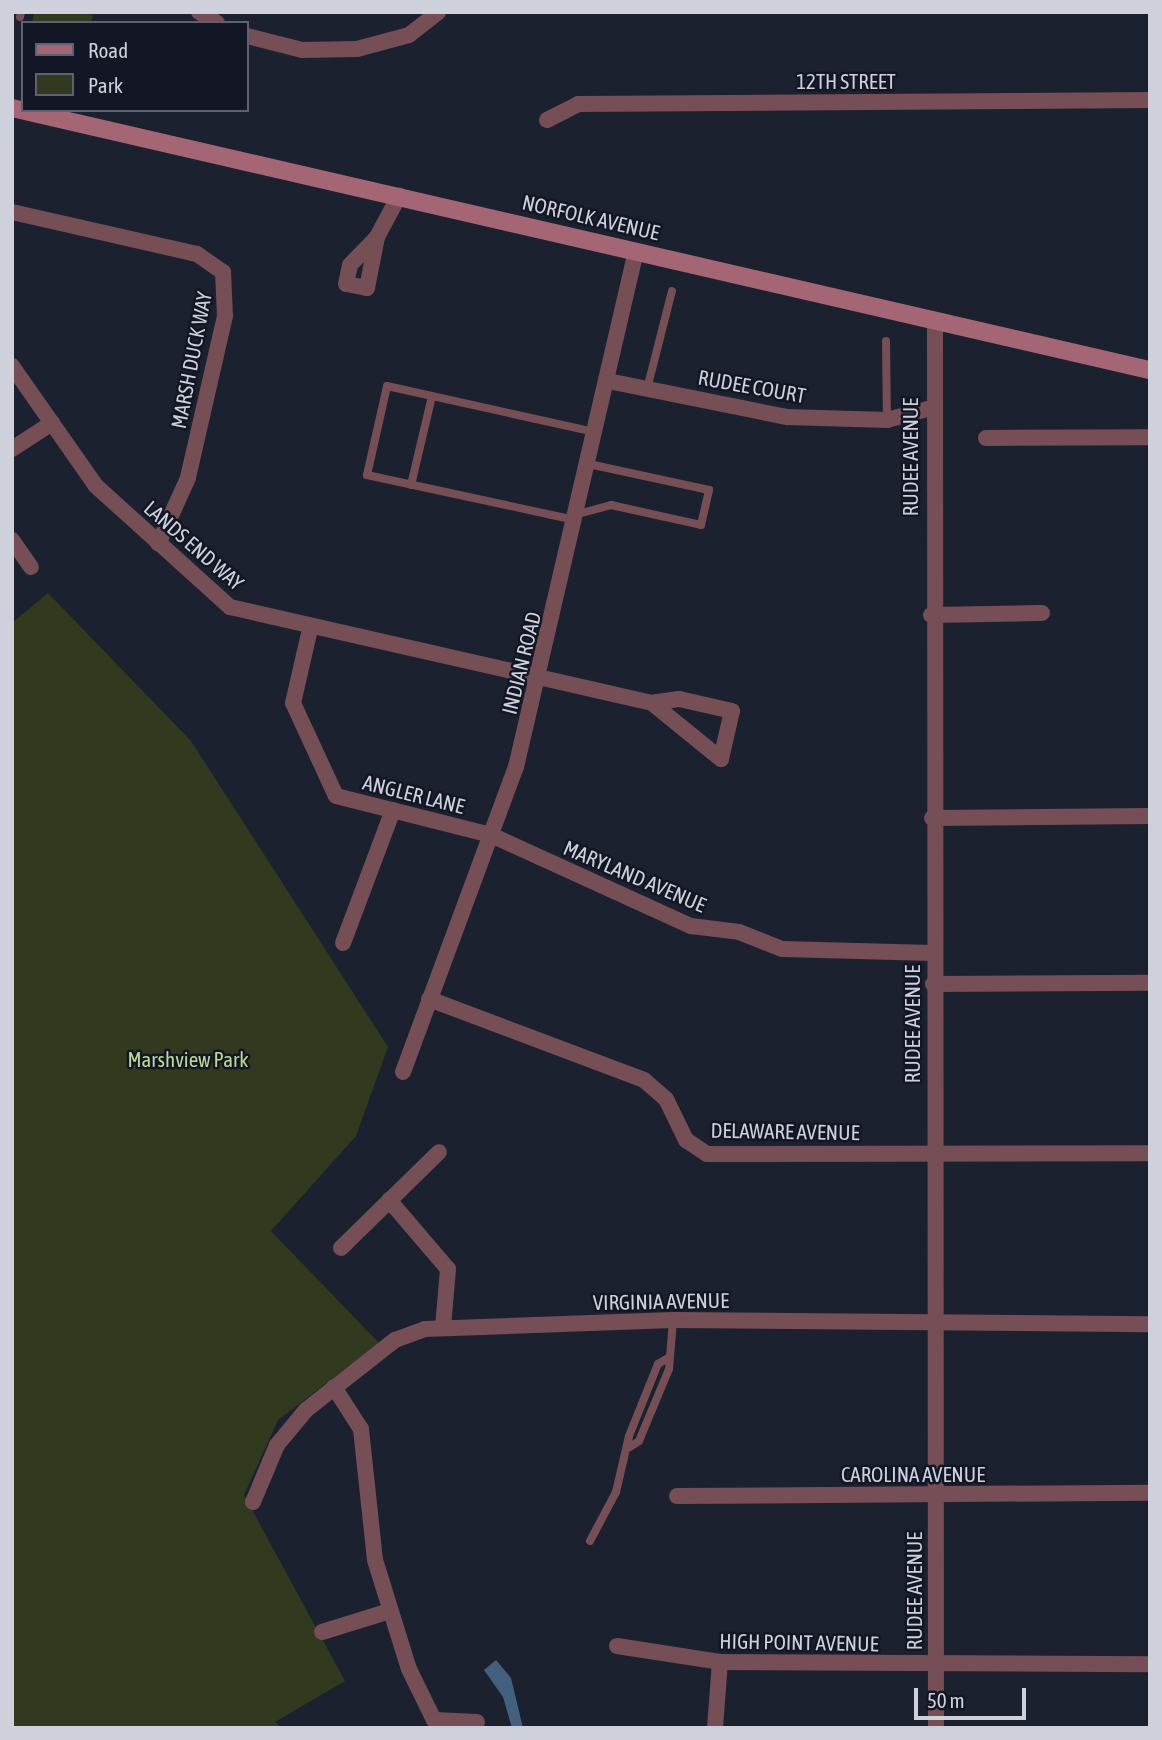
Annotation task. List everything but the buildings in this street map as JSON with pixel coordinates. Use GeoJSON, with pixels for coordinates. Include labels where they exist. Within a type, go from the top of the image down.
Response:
{"type":"FeatureCollection","features":[{"type":"Feature","properties":{"kind":"main road","name":"NORFOLK AVENUE"},"geometry":{"type":"LineString","coordinates":[[30,112],[1150,370]]}},
{"type":"Feature","properties":{"kind":"street"},"geometry":{"type":"LineString","coordinates":[[248,36],[302,50],[356,49],[409,35],[438,12]]}},
{"type":"Feature","properties":{"kind":"street","name":"12TH STREET"},"geometry":{"type":"LineString","coordinates":[[547,120],[578,104],[1150,100]]}},
{"type":"Feature","properties":{"kind":"street"},"geometry":{"type":"LineString","coordinates":[[377,237],[399,196]]}},
{"type":"Feature","properties":{"kind":"street","name":"MARSH DUCK WAY"},"geometry":{"type":"LineString","coordinates":[[12,212],[197,254],[223,272],[225,316],[188,478],[158,544]]}},
{"type":"Feature","properties":{"kind":"street","name":"INDIAN ROAD"},"geometry":{"type":"LineString","coordinates":[[403,1072],[491,835],[540,681],[636,251]]}},
{"type":"Feature","properties":{"kind":"street","name":"RUDEE AVENUE"},"geometry":{"type":"LineString","coordinates":[[935,321],[931,408],[931,615],[936,1728]]}},
{"type":"Feature","properties":{"kind":"street","name":"LANDS END WAY"},"geometry":{"type":"LineString","coordinates":[[12,366],[96,486],[230,607],[310,629],[540,681],[652,703]]}},
{"type":"Feature","properties":{"kind":"street","name":"RUDEE COURT"},"geometry":{"type":"LineString","coordinates":[[608,381],[787,417],[887,420],[931,408]]}},
{"type":"Feature","properties":{"kind":"street"},"geometry":{"type":"LineString","coordinates":[[12,449],[52,423]]}},
{"type":"Feature","properties":{"kind":"street"},"geometry":{"type":"LineString","coordinates":[[986,438],[1150,437]]}},
{"type":"Feature","properties":{"kind":"street"},"geometry":{"type":"LineString","coordinates":[[12,540],[31,567]]}},
{"type":"Feature","properties":{"kind":"street"},"geometry":{"type":"LineString","coordinates":[[931,615],[1042,613]]}},
{"type":"Feature","properties":{"kind":"street","name":"ANGLER LANE"},"geometry":{"type":"LineString","coordinates":[[310,629],[293,703],[336,796],[491,835]]}},
{"type":"Feature","properties":{"kind":"street"},"geometry":{"type":"LineString","coordinates":[[678,699],[732,711],[721,759],[662,711],[652,703],[678,699]]}},
{"type":"Feature","properties":{"kind":"street"},"geometry":{"type":"LineString","coordinates":[[343,943],[393,810]]}},
{"type":"Feature","properties":{"kind":"street"},"geometry":{"type":"LineString","coordinates":[[932,818],[1150,816]]}},
{"type":"Feature","properties":{"kind":"street","name":"MARYLAND AVENUE"},"geometry":{"type":"LineString","coordinates":[[491,835],[691,926],[739,932],[782,949],[933,953]]}},
{"type":"Feature","properties":{"kind":"street"},"geometry":{"type":"LineString","coordinates":[[933,984],[1150,983]]}},
{"type":"Feature","properties":{"kind":"street","name":"DELAWARE AVENUE"},"geometry":{"type":"LineString","coordinates":[[429,999],[645,1080],[666,1099],[686,1140],[707,1154],[1150,1153]]}},
{"type":"Feature","properties":{"kind":"street"},"geometry":{"type":"LineString","coordinates":[[341,1248],[439,1152]]}},
{"type":"Feature","properties":{"kind":"street"},"geometry":{"type":"LineString","coordinates":[[389,1200],[448,1269],[443,1327]]}},
{"type":"Feature","properties":{"kind":"street","name":"VIRGINIA AVENUE"},"geometry":{"type":"LineString","coordinates":[[253,1502],[284,1434],[334,1387],[395,1340],[443,1327],[673,1320],[1150,1324]]}},
{"type":"Feature","properties":{"kind":"street"},"geometry":{"type":"LineString","coordinates":[[334,1387],[361,1429],[375,1560],[404,1657],[433,1720],[477,1722]]}},
{"type":"Feature","properties":{"kind":"street","name":"CAROLINA AVENUE"},"geometry":{"type":"LineString","coordinates":[[677,1496],[1150,1493]]}},
{"type":"Feature","properties":{"kind":"street"},"geometry":{"type":"LineString","coordinates":[[321,1632],[390,1611]]}},
{"type":"Feature","properties":{"kind":"street","name":"HIGH POINT AVENUE"},"geometry":{"type":"LineString","coordinates":[[617,1646],[720,1662],[935,1666],[1150,1664]]}},
{"type":"Feature","properties":{"kind":"street"},"geometry":{"type":"LineString","coordinates":[[715,1728],[720,1662]]}},
{"type":"Feature","properties":{"kind":"lane"},"geometry":{"type":"LineString","coordinates":[[647,389],[672,291]]}},
{"type":"Feature","properties":{"kind":"lane"},"geometry":{"type":"LineString","coordinates":[[886,341],[887,420]]}},
{"type":"Feature","properties":{"kind":"lane"},"geometry":{"type":"LineString","coordinates":[[589,464],[709,490],[701,525],[611,505],[577,517],[367,475],[387,386],[597,432]]}},
{"type":"Feature","properties":{"kind":"lane"},"geometry":{"type":"LineString","coordinates":[[411,485],[432,396]]}},
{"type":"Feature","properties":{"kind":"lane"},"geometry":{"type":"LineString","coordinates":[[590,1541],[617,1492],[631,1447],[639,1441],[667,1358],[673,1320]]}},
{"type":"Feature","properties":{"kind":"green space"},"geometry":{"type":"Polygon","coordinates":[[[34,12],[83,12],[93,15],[92,21],[32,21],[34,12]]]}},
{"type":"Feature","properties":{"kind":"green space","name":"Marshview Park"},"geometry":{"type":"Polygon","coordinates":[[[48,593],[191,741],[388,1047],[356,1136],[271,1231],[379,1343],[278,1420],[244,1495],[345,1681],[275,1722],[282,1728],[12,1728],[12,623],[48,593]]]}},
{"type":"Feature","properties":{"kind":"water"},"geometry":{"type":"Polygon","coordinates":[[[496,1660],[511,1678],[523,1728],[512,1728],[503,1697],[484,1670],[496,1660]]]}}]}
